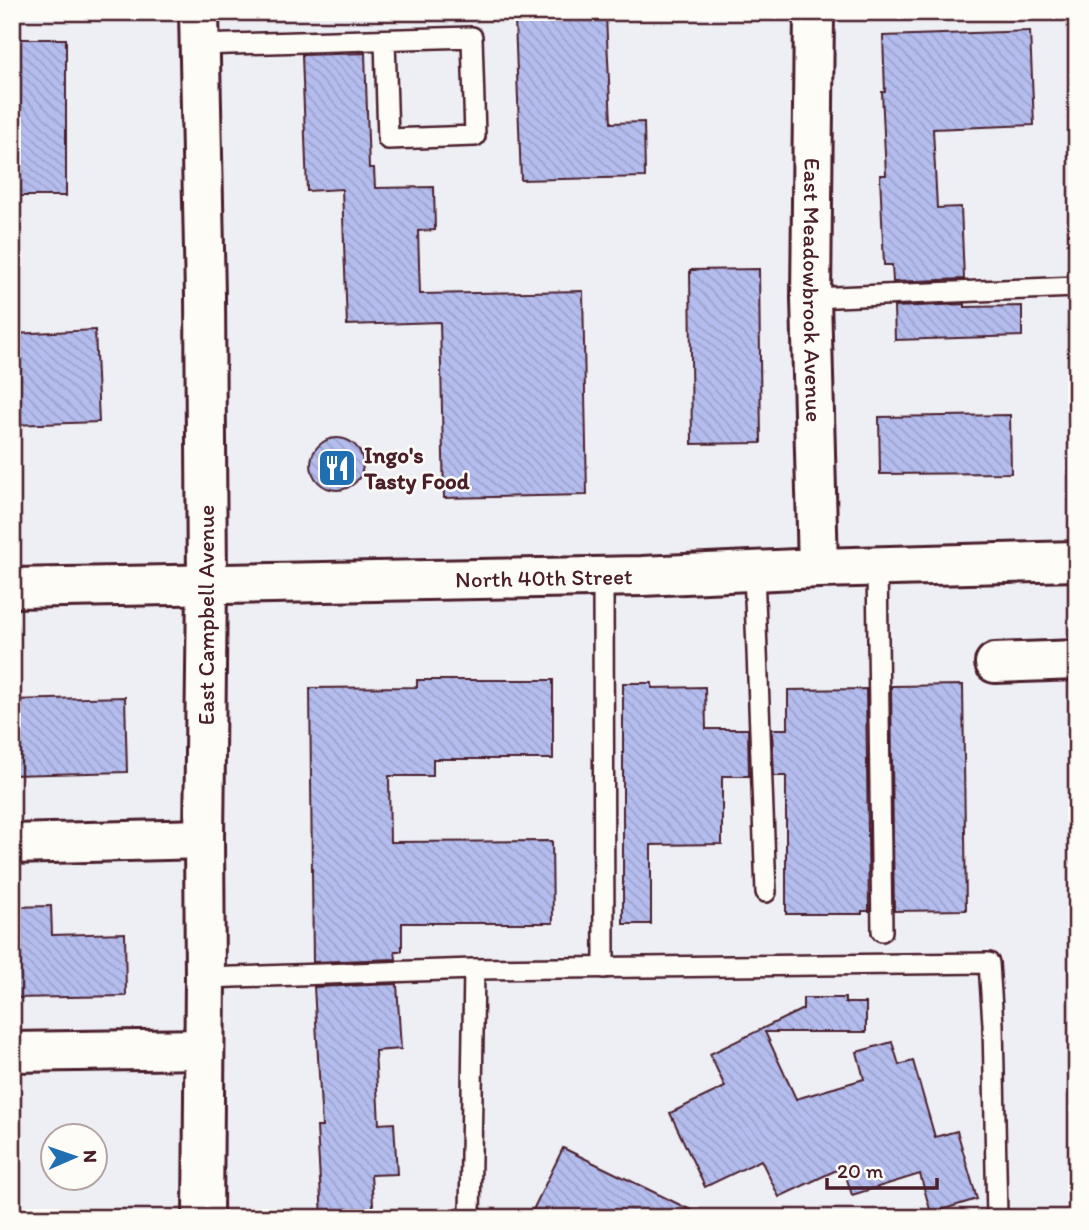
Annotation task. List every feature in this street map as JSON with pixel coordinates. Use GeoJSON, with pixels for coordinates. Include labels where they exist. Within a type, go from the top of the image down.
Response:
{"type":"FeatureCollection","features":[{"type":"Feature","properties":{"kind":"street","name":"East Meadowbrook Avenue"},"geometry":{"type":"LineString","coordinates":[[814,12],[811,298],[818,568]]}},
{"type":"Feature","properties":{"kind":"street","name":"East Campbell Avenue"},"geometry":{"type":"LineString","coordinates":[[199,29],[205,296],[207,584],[203,1218]]}},
{"type":"Feature","properties":{"kind":"street","name":"North 40th Street"},"geometry":{"type":"LineString","coordinates":[[12,588],[603,577],[1077,561]]}},
{"type":"Feature","properties":{"kind":"street"},"geometry":{"type":"LineString","coordinates":[[995,663],[1077,660]]}},
{"type":"Feature","properties":{"kind":"street"},"geometry":{"type":"LineString","coordinates":[[12,844],[204,839]]}},
{"type":"Feature","properties":{"kind":"street"},"geometry":{"type":"LineString","coordinates":[[12,1052],[204,1049]]}},
{"type":"Feature","properties":{"kind":"lane"},"geometry":{"type":"LineString","coordinates":[[199,29],[385,40],[472,37],[475,136],[388,139],[385,40]]}},
{"type":"Feature","properties":{"kind":"lane"},"geometry":{"type":"LineString","coordinates":[[811,298],[1077,288]]}},
{"type":"Feature","properties":{"kind":"lane"},"geometry":{"type":"LineString","coordinates":[[877,567],[881,931]]}},
{"type":"Feature","properties":{"kind":"lane"},"geometry":{"type":"LineString","coordinates":[[754,571],[766,892]]}},
{"type":"Feature","properties":{"kind":"lane"},"geometry":{"type":"LineString","coordinates":[[603,577],[604,968]]}},
{"type":"Feature","properties":{"kind":"lane"},"geometry":{"type":"LineString","coordinates":[[205,978],[474,969],[989,963],[997,1218]]}},
{"type":"Feature","properties":{"kind":"lane"},"geometry":{"type":"LineString","coordinates":[[470,1218],[474,969]]}},
{"type":"Feature","properties":{"kind":"building"},"geometry":{"type":"Polygon","coordinates":[[[606,17],[611,123],[644,122],[645,177],[521,180],[515,20],[606,17]]]}},
{"type":"Feature","properties":{"kind":"building"},"geometry":{"type":"Polygon","coordinates":[[[1030,31],[1034,125],[933,129],[937,208],[961,207],[964,279],[893,282],[892,265],[884,265],[880,175],[886,175],[882,92],[885,92],[883,36],[1030,31]]]}},
{"type":"Feature","properties":{"kind":"building"},"geometry":{"type":"Polygon","coordinates":[[[12,39],[66,39],[66,196],[18,196],[18,189],[12,189],[12,39]]]}},
{"type":"Feature","properties":{"kind":"building"},"geometry":{"type":"Polygon","coordinates":[[[365,53],[369,168],[374,168],[375,188],[434,187],[435,230],[418,231],[420,294],[583,291],[587,495],[444,498],[440,322],[347,325],[342,189],[307,191],[302,55],[365,53]]]}},
{"type":"Feature","properties":{"kind":"building"},"geometry":{"type":"Polygon","coordinates":[[[759,269],[761,443],[692,444],[690,270],[759,269]]]}},
{"type":"Feature","properties":{"kind":"building"},"geometry":{"type":"Polygon","coordinates":[[[965,304],[965,307],[1022,306],[1022,336],[895,340],[894,307],[965,304]]]}},
{"type":"Feature","properties":{"kind":"building"},"geometry":{"type":"Polygon","coordinates":[[[95,330],[99,422],[12,425],[12,334],[95,330]]]}},
{"type":"Feature","properties":{"kind":"building"},"geometry":{"type":"Polygon","coordinates":[[[1010,415],[1011,473],[880,474],[879,417],[1010,415]]]}},
{"type":"Feature","properties":{"kind":"building","name":"Ingo's Tasty Food"},"geometry":{"type":"Polygon","coordinates":[[[337,438],[347,440],[355,446],[361,454],[361,474],[355,482],[347,488],[337,490],[327,488],[319,482],[313,474],[311,464],[313,454],[319,446],[327,440],[337,438]]]}},
{"type":"Feature","properties":{"kind":"building"},"geometry":{"type":"Polygon","coordinates":[[[417,680],[553,680],[553,759],[433,759],[433,776],[389,776],[390,842],[552,841],[553,923],[402,923],[402,951],[395,951],[396,959],[313,962],[310,688],[417,687],[417,680]]]}},
{"type":"Feature","properties":{"kind":"building"},"geometry":{"type":"Polygon","coordinates":[[[623,683],[652,683],[652,688],[705,687],[706,729],[748,729],[749,776],[722,776],[722,844],[651,845],[651,924],[623,924],[623,683]]]}},
{"type":"Feature","properties":{"kind":"building"},"geometry":{"type":"Polygon","coordinates":[[[963,685],[966,910],[894,911],[891,686],[963,685]]]}},
{"type":"Feature","properties":{"kind":"building"},"geometry":{"type":"Polygon","coordinates":[[[866,689],[869,911],[862,911],[862,914],[786,914],[786,776],[774,776],[772,729],[788,729],[788,690],[866,689]]]}},
{"type":"Feature","properties":{"kind":"building"},"geometry":{"type":"Polygon","coordinates":[[[125,697],[127,772],[12,775],[12,700],[125,697]]]}},
{"type":"Feature","properties":{"kind":"building"},"geometry":{"type":"Polygon","coordinates":[[[51,906],[52,935],[125,933],[126,996],[12,998],[12,907],[51,906]]]}},
{"type":"Feature","properties":{"kind":"building"},"geometry":{"type":"Polygon","coordinates":[[[397,984],[401,1049],[375,1051],[379,1124],[394,1123],[397,1174],[371,1175],[374,1218],[322,1218],[317,1127],[322,1127],[314,987],[397,984]]]}},
{"type":"Feature","properties":{"kind":"building"},"geometry":{"type":"Polygon","coordinates":[[[803,998],[845,998],[845,1003],[866,1003],[866,1032],[765,1032],[796,1099],[864,1079],[857,1052],[892,1042],[899,1065],[913,1061],[935,1137],[957,1131],[977,1199],[931,1213],[920,1174],[852,1195],[843,1167],[779,1197],[761,1160],[705,1187],[670,1113],[725,1087],[710,1054],[803,1009],[803,998]]]}},
{"type":"Feature","properties":{"kind":"building"},"geometry":{"type":"Polygon","coordinates":[[[563,1148],[707,1218],[529,1218],[563,1148]]]}},
{"type":"Feature","properties":{"kind":"place","name":"Ingo's Tasty Food"},"geometry":{"type":"Point","coordinates":[337,468]}}]}
